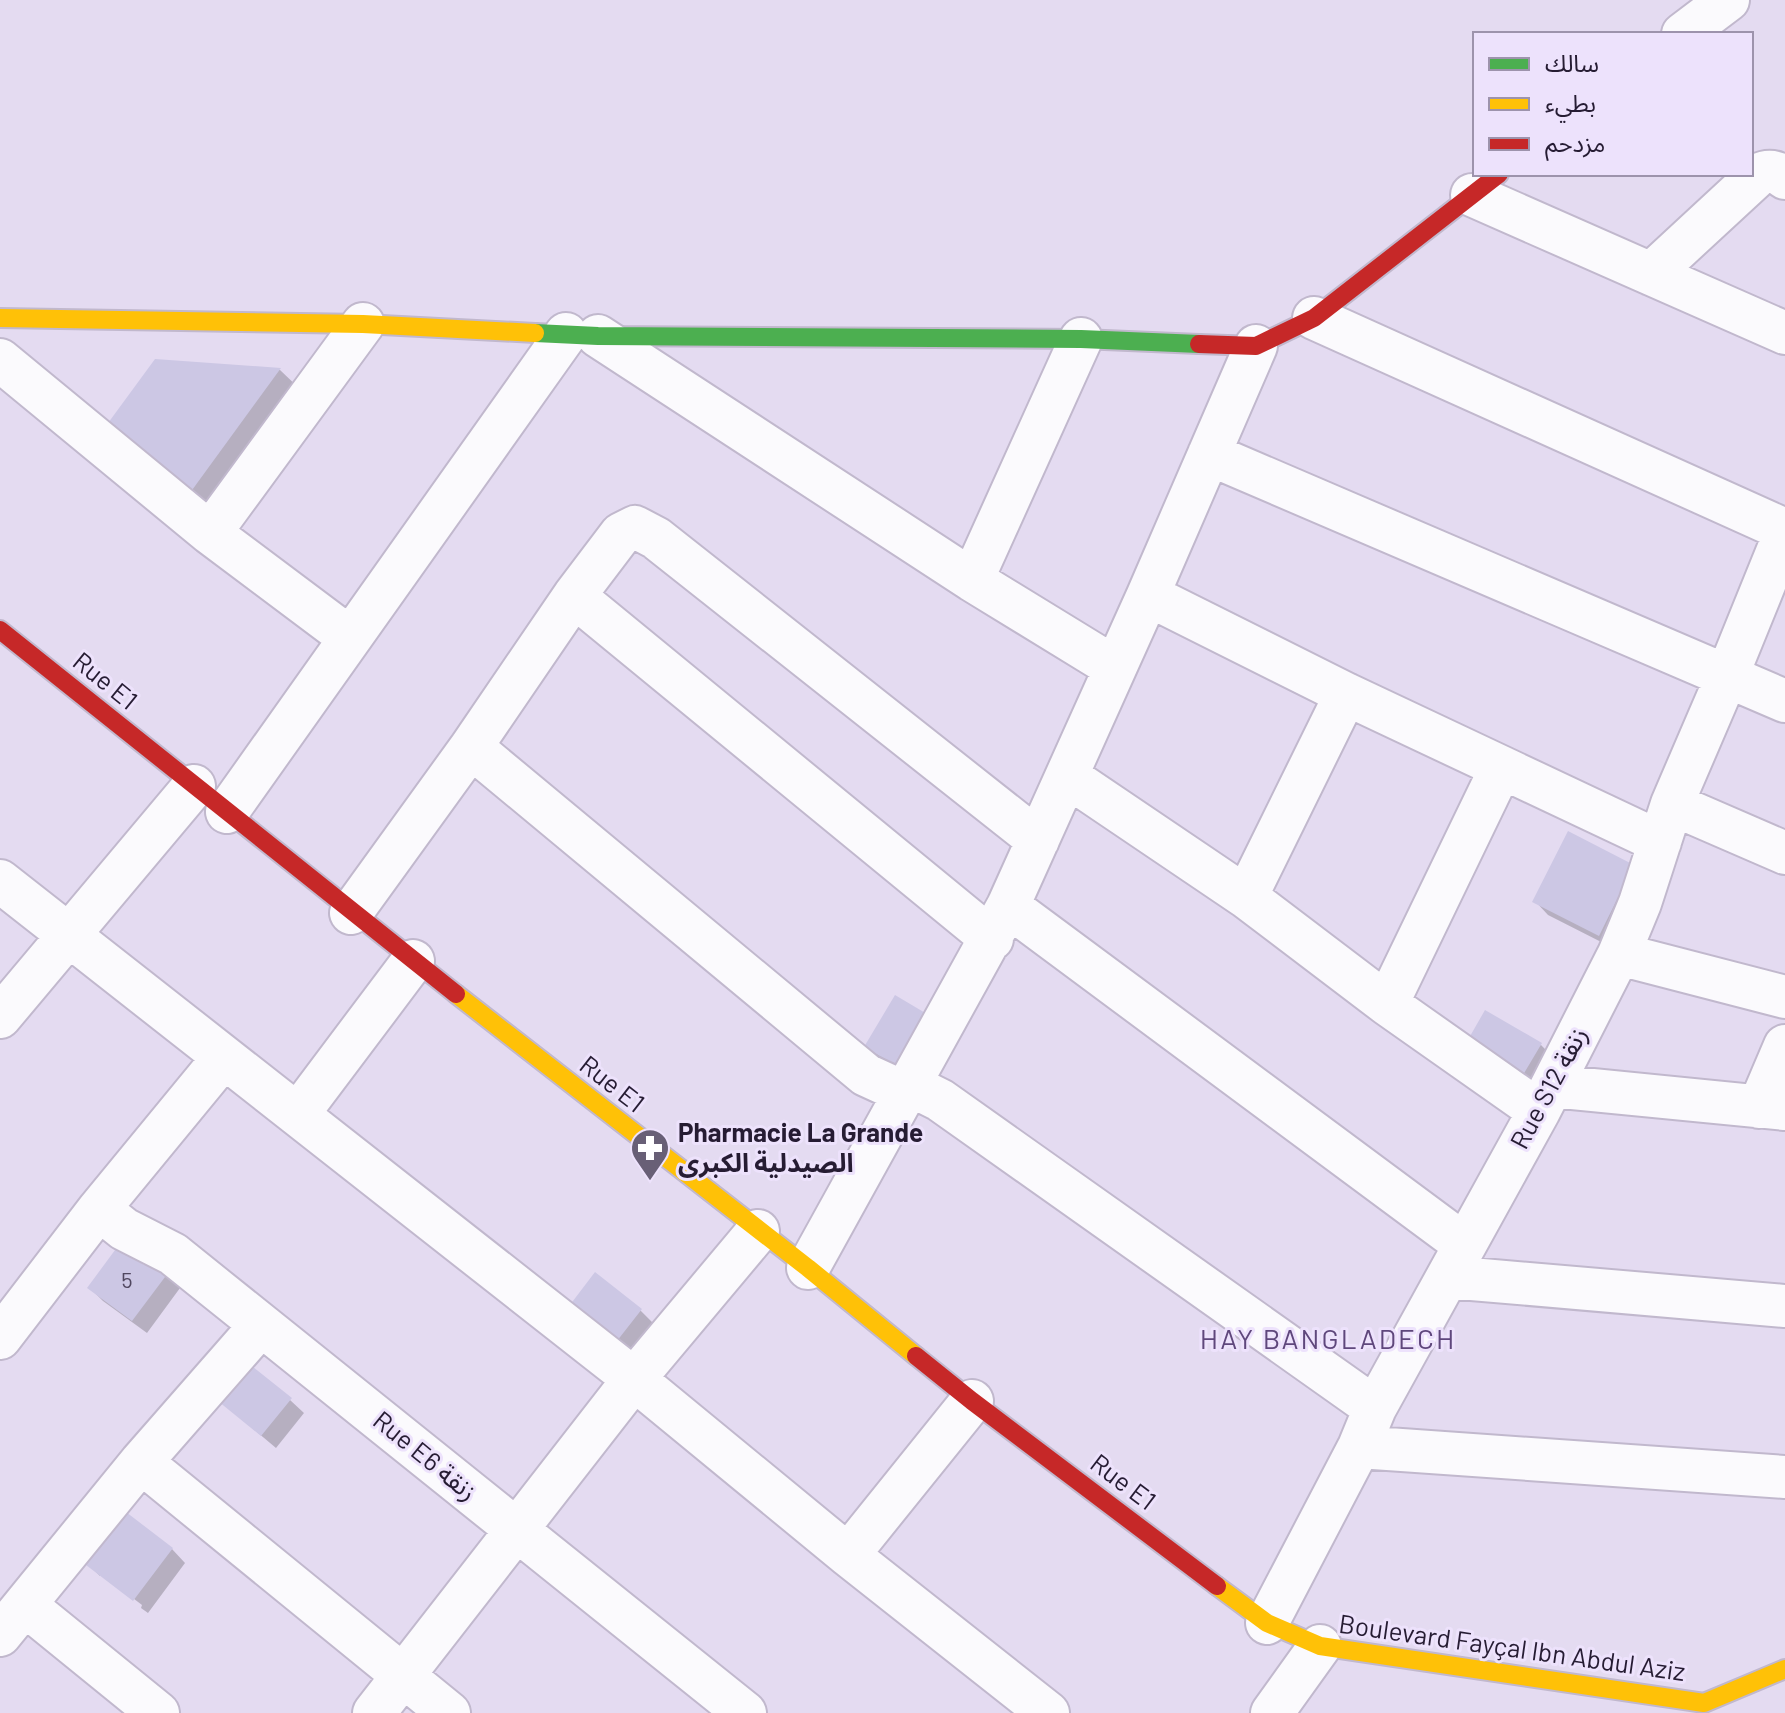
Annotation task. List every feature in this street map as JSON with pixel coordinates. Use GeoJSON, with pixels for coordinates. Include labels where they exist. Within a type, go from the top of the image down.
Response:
{"type":"FeatureCollection","features":[{"type":"Feature","properties":{"kind":"street"},"geometry":{"type":"LineString","coordinates":[[1686,32],[1728,0]]}},
{"type":"Feature","properties":{"kind":"street"},"geometry":{"type":"LineString","coordinates":[[1651,274],[1758,175],[1774,172],[1785,178]]}},
{"type":"Feature","properties":{"kind":"street"},"geometry":{"type":"LineString","coordinates":[[0,318],[363,324],[582,335],[1081,339],[1256,346],[1314,318],[1486,184],[1651,274],[1785,333]]}},
{"type":"Feature","properties":{"kind":"street"},"geometry":{"type":"LineString","coordinates":[[1314,318],[1785,531]]}},
{"type":"Feature","properties":{"kind":"street"},"geometry":{"type":"LineString","coordinates":[[210,533],[363,324]]}},
{"type":"Feature","properties":{"kind":"street"},"geometry":{"type":"LineString","coordinates":[[582,335],[1114,667]]}},
{"type":"Feature","properties":{"kind":"street"},"geometry":{"type":"LineString","coordinates":[[227,812],[350,638],[582,335]]}},
{"type":"Feature","properties":{"kind":"street"},"geometry":{"type":"LineString","coordinates":[[972,580],[1081,339]]}},
{"type":"Feature","properties":{"kind":"street"},"geometry":{"type":"LineString","coordinates":[[808,1268],[1000,922],[1148,595],[1256,346]]}},
{"type":"Feature","properties":{"kind":"street"},"geometry":{"type":"LineString","coordinates":[[0,360],[210,533],[350,638]]}},
{"type":"Feature","properties":{"kind":"street"},"geometry":{"type":"LineString","coordinates":[[1209,454],[1785,701]]}},
{"type":"Feature","properties":{"kind":"street"},"geometry":{"type":"LineString","coordinates":[[351,913],[471,747],[574,596],[621,534],[635,527],[647,531],[1038,840]]}},
{"type":"Feature","properties":{"kind":"street","name":"Rue S12 زنقة"},"geometry":{"type":"LineString","coordinates":[[1267,1623],[1359,1447],[1375,1408],[1545,1098],[1619,954],[1666,823],[1785,531]]}},
{"type":"Feature","properties":{"kind":"street"},"geometry":{"type":"LineString","coordinates":[[1148,595],[1501,768],[1666,823],[1785,853]]}},
{"type":"Feature","properties":{"kind":"street"},"geometry":{"type":"LineString","coordinates":[[574,596],[1000,922],[1457,1261],[1785,1306]]}},
{"type":"Feature","properties":{"kind":"street","name":"Rue E1"},"geometry":{"type":"LineString","coordinates":[[0,630],[351,913],[808,1268],[972,1401],[1267,1623],[1320,1646]]}},
{"type":"Feature","properties":{"kind":"street"},"geometry":{"type":"LineString","coordinates":[[1246,897],[1346,694]]}},
{"type":"Feature","properties":{"kind":"street"},"geometry":{"type":"LineString","coordinates":[[471,747],[866,1075],[890,1086],[926,1093],[940,1100],[1375,1408]]}},
{"type":"Feature","properties":{"kind":"street"},"geometry":{"type":"LineString","coordinates":[[1387,1004],[1501,768]]}},
{"type":"Feature","properties":{"kind":"street"},"geometry":{"type":"LineString","coordinates":[[1067,776],[1246,897],[1387,1004],[1545,1098],[1772,1108],[1785,1046]]}},
{"type":"Feature","properties":{"kind":"street"},"geometry":{"type":"LineString","coordinates":[[0,1017],[194,786]]}},
{"type":"Feature","properties":{"kind":"street"},"geometry":{"type":"LineString","coordinates":[[0,881],[634,1379],[1044,1712]]}},
{"type":"Feature","properties":{"kind":"street"},"geometry":{"type":"LineString","coordinates":[[1619,954],[1785,997]]}},
{"type":"Feature","properties":{"kind":"street"},"geometry":{"type":"LineString","coordinates":[[298,1114],[413,961]]}},
{"type":"Feature","properties":{"kind":"street"},"geometry":{"type":"LineString","coordinates":[[0,1338],[99,1209],[224,1057]]}},
{"type":"Feature","properties":{"kind":"street","name":"Rue E6 زنقة"},"geometry":{"type":"LineString","coordinates":[[99,1209],[124,1229],[173,1254],[745,1713]]}},
{"type":"Feature","properties":{"kind":"street"},"geometry":{"type":"LineString","coordinates":[[374,1713],[634,1379],[758,1231]]}},
{"type":"Feature","properties":{"kind":"street"},"geometry":{"type":"LineString","coordinates":[[158,1713],[12,1620],[141,1462],[261,1325]]}},
{"type":"Feature","properties":{"kind":"street"},"geometry":{"type":"LineString","coordinates":[[848,1555],[972,1401]]}},
{"type":"Feature","properties":{"kind":"street"},"geometry":{"type":"LineString","coordinates":[[1359,1447],[1785,1477]]}},
{"type":"Feature","properties":{"kind":"street"},"geometry":{"type":"LineString","coordinates":[[141,1462],[449,1713]]}},
{"type":"Feature","properties":{"kind":"street"},"geometry":{"type":"LineString","coordinates":[[1272,1713],[1320,1646]]}},
{"type":"Feature","properties":{"kind":"street","name":"Boulevard Fayçal Ibn Abdul Aziz"},"geometry":{"type":"LineString","coordinates":[[1320,1646],[1709,1708],[1785,1669]]}},
{"type":"Feature","properties":{"kind":"building"},"geometry":{"type":"Polygon","coordinates":[[[155,359],[281,368],[187,497],[100,434],[155,359]]]}},
{"type":"Feature","properties":{"kind":"building"},"geometry":{"type":"Polygon","coordinates":[[[1568,831],[1634,865],[1599,936],[1532,902],[1568,831]]]}},
{"type":"Feature","properties":{"kind":"building"},"geometry":{"type":"Polygon","coordinates":[[[895,995],[932,1017],[903,1069],[864,1047],[895,995]]]}},
{"type":"Feature","properties":{"kind":"building"},"geometry":{"type":"Polygon","coordinates":[[[1485,1010],[1542,1043],[1517,1085],[1461,1052],[1485,1010]]]}},
{"type":"Feature","properties":{"kind":"building"},"geometry":{"type":"Polygon","coordinates":[[[118,1246],[144,1265],[149,1259],[168,1273],[132,1321],[87,1288],[118,1246]]]}},
{"type":"Feature","properties":{"kind":"building"},"geometry":{"type":"Polygon","coordinates":[[[595,1272],[642,1309],[606,1355],[560,1318],[595,1272]]]}},
{"type":"Feature","properties":{"kind":"building"},"geometry":{"type":"Polygon","coordinates":[[[243,1359],[292,1398],[261,1436],[213,1397],[243,1359]]]}},
{"type":"Feature","properties":{"kind":"building"},"geometry":{"type":"Polygon","coordinates":[[[126,1512],[173,1548],[133,1601],[86,1565],[126,1512]]]}},
{"type":"Feature","properties":{"kind":"traffic: fast"},"geometry":{"type":"LineString","coordinates":[[535,333],[1081,339],[1199,344]]}},
{"type":"Feature","properties":{"kind":"traffic: slow"},"geometry":{"type":"LineString","coordinates":[[0,318],[363,324],[535,333]]}},
{"type":"Feature","properties":{"kind":"traffic: slow"},"geometry":{"type":"LineString","coordinates":[[456,994],[916,1356]]}},
{"type":"Feature","properties":{"kind":"traffic: slow"},"geometry":{"type":"LineString","coordinates":[[1217,1586],[1267,1623],[1320,1646],[1704,1703],[1785,1669]]}},
{"type":"Feature","properties":{"kind":"traffic: jam"},"geometry":{"type":"LineString","coordinates":[[1199,344],[1256,346],[1314,318],[1496,176]]}},
{"type":"Feature","properties":{"kind":"traffic: jam"},"geometry":{"type":"LineString","coordinates":[[0,630],[456,994]]}},
{"type":"Feature","properties":{"kind":"traffic: jam"},"geometry":{"type":"LineString","coordinates":[[916,1356],[1217,1586]]}},
{"type":"Feature","properties":{"kind":"place","name":"Pharmacie La Grande الصيدلية الكبرى"},"geometry":{"type":"Point","coordinates":[650,1182]}},
{"type":"Feature","properties":{"kind":"district","name":"HAY BANGLADECH"},"geometry":{"type":"Point","coordinates":[1328,1339]}}]}
